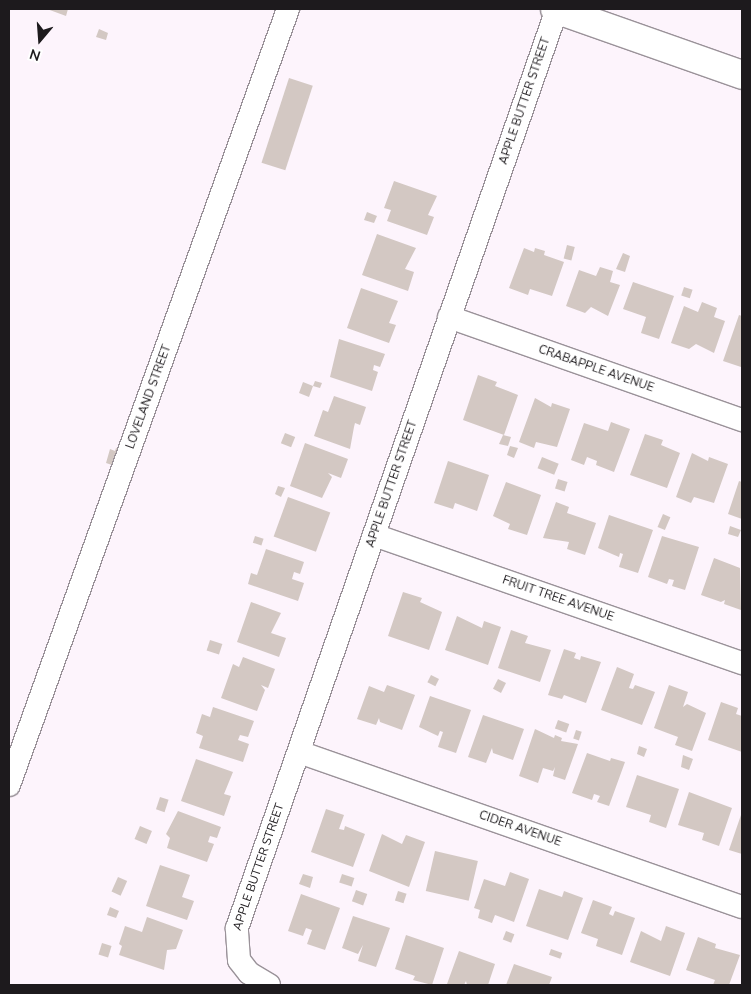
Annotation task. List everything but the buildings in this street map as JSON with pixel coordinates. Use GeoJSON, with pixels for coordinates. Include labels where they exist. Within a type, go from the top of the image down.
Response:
{"type":"FeatureCollection","features":[{"type":"Feature","properties":{"kind":"highway"},"geometry":{"type":"LineString","coordinates":[[556,9],[742,74]]}},
{"type":"Feature","properties":{"kind":"street","name":"LOVELAND STREET"},"geometry":{"type":"LineString","coordinates":[[9,785],[288,9]]}},
{"type":"Feature","properties":{"kind":"street","name":"APPLE BUTTER STREET"},"geometry":{"type":"LineString","coordinates":[[269,985],[249,973],[238,960],[237,928],[556,9]]}},
{"type":"Feature","properties":{"kind":"street","name":"CRABAPPLE AVENUE"},"geometry":{"type":"LineString","coordinates":[[450,317],[742,420]]}},
{"type":"Feature","properties":{"kind":"street","name":"FRUIT TREE AVENUE"},"geometry":{"type":"LineString","coordinates":[[374,535],[742,663]]}},
{"type":"Feature","properties":{"kind":"street","name":"CIDER AVENUE"},"geometry":{"type":"LineString","coordinates":[[298,752],[742,907]]}}]}
